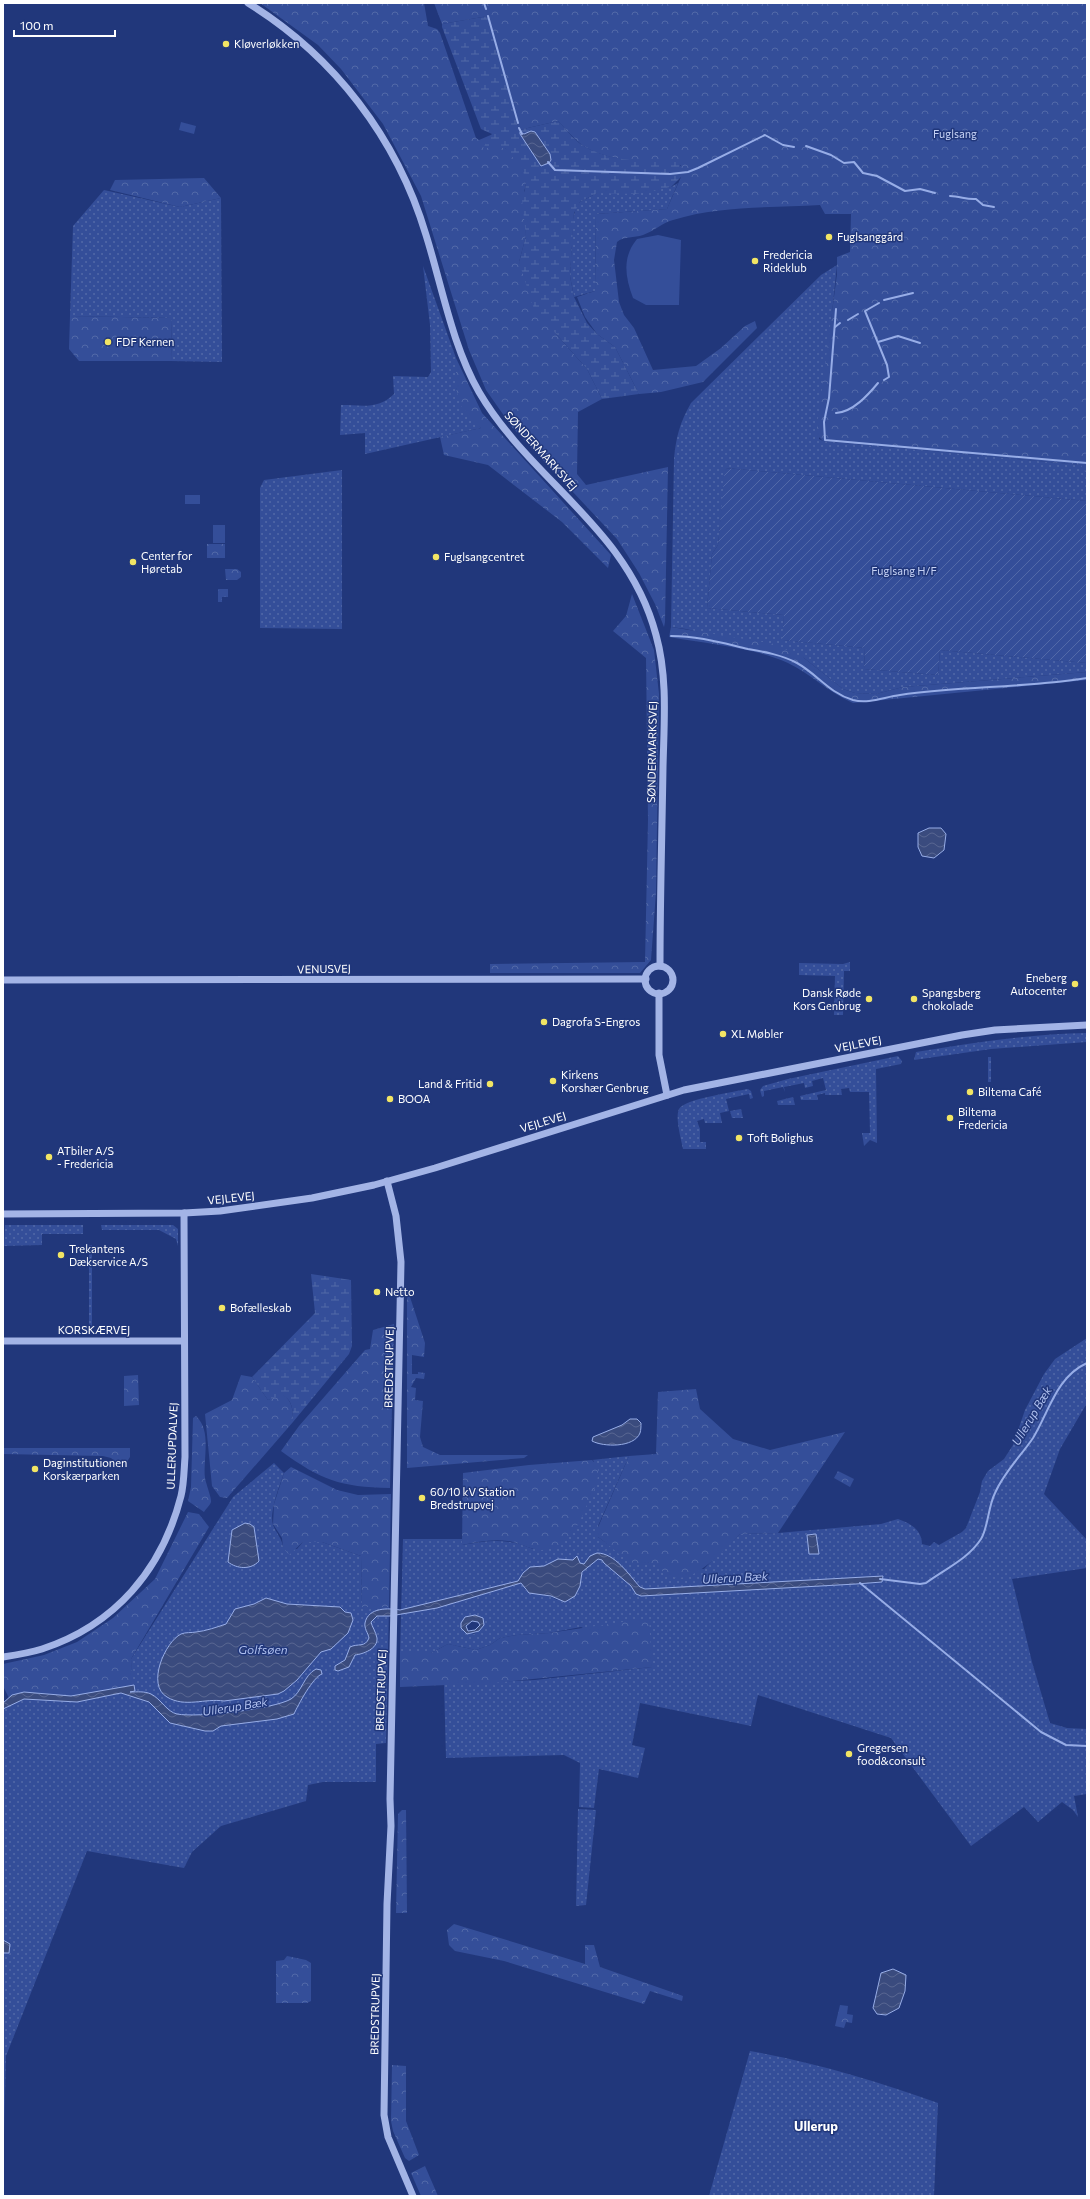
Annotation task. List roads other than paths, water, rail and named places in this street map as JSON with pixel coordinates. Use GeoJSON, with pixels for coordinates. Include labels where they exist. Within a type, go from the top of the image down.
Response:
{"type":"FeatureCollection","features":[{"type":"Feature","properties":{"kind":"street","name":"SØNDERMARKSVEJ"},"geometry":{"type":"LineString","coordinates":[[248,3],[290,33],[320,58],[354,96],[381,135],[411,194],[425,231],[461,352],[479,392],[504,428],[607,539],[626,566],[646,606],[656,635],[664,688],[660,966]]}},
{"type":"Feature","properties":{"kind":"street"},"geometry":{"type":"LineString","coordinates":[[660,966],[667,969],[675,979],[667,991],[659,993],[648,987],[646,979],[650,970],[660,966]]}},
{"type":"Feature","properties":{"kind":"street","name":"VENUSVEJ"},"geometry":{"type":"LineString","coordinates":[[3,980],[646,979]]}},
{"type":"Feature","properties":{"kind":"street"},"geometry":{"type":"LineString","coordinates":[[659,993],[659,1055],[667,1095]]}},
{"type":"Feature","properties":{"kind":"street","name":"VEJLEVEJ"},"geometry":{"type":"LineString","coordinates":[[3,1214],[184,1213],[220,1211],[302,1200],[387,1181],[667,1095],[962,1035],[995,1030],[1087,1024]]}},
{"type":"Feature","properties":{"kind":"street","name":"BREDSTRUPVEJ"},"geometry":{"type":"LineString","coordinates":[[387,1181],[396,1216],[401,1262],[390,1853],[387,1904],[384,2115],[388,2137],[413,2196]]}},
{"type":"Feature","properties":{"kind":"street","name":"ULLERUPDALVEJ"},"geometry":{"type":"LineString","coordinates":[[3,1657],[41,1649],[69,1638],[96,1623],[122,1602],[146,1576],[172,1528],[182,1495],[185,1457],[184,1213]]}},
{"type":"Feature","properties":{"kind":"street","name":"KORSKÆRVEJ"},"geometry":{"type":"LineString","coordinates":[[3,1340],[184,1341]]}},
{"type":"Feature","properties":{"kind":"water"},"geometry":{"type":"Polygon","coordinates":[[[531,131],[535,132],[550,154],[551,160],[549,163],[541,166],[520,134],[520,132],[524,134],[531,131]]]}},
{"type":"Feature","properties":{"kind":"water"},"geometry":{"type":"Polygon","coordinates":[[[929,828],[941,828],[946,834],[944,850],[934,858],[922,856],[918,847],[918,833],[929,828]]]}},
{"type":"Feature","properties":{"kind":"water"},"geometry":{"type":"Polygon","coordinates":[[[630,1419],[637,1419],[641,1423],[640,1433],[637,1438],[632,1441],[625,1444],[610,1445],[592,1441],[593,1437],[622,1425],[630,1419]]]}},
{"type":"Feature","properties":{"kind":"water"},"geometry":{"type":"Polygon","coordinates":[[[245,1523],[254,1527],[259,1561],[252,1566],[244,1568],[228,1562],[232,1530],[245,1523]]]}},
{"type":"Feature","properties":{"kind":"water"},"geometry":{"type":"Polygon","coordinates":[[[816,1534],[819,1554],[809,1554],[807,1535],[816,1534]]]}},
{"type":"Feature","properties":{"kind":"water"},"geometry":{"type":"Polygon","coordinates":[[[597,1553],[604,1554],[616,1561],[640,1587],[645,1589],[883,1576],[882,1582],[641,1596],[636,1594],[631,1586],[602,1560],[598,1559],[582,1572],[580,1586],[575,1596],[565,1602],[551,1596],[529,1593],[521,1583],[437,1608],[390,1616],[377,1616],[371,1622],[377,1638],[377,1642],[373,1648],[355,1655],[349,1667],[338,1671],[335,1670],[335,1666],[345,1660],[350,1647],[363,1644],[369,1638],[365,1623],[370,1614],[374,1611],[385,1609],[400,1610],[518,1581],[523,1573],[530,1567],[544,1566],[558,1559],[573,1560],[577,1556],[580,1563],[584,1564],[590,1556],[597,1553]]]}},
{"type":"Feature","properties":{"kind":"water","name":"Golfsøen"},"geometry":{"type":"Polygon","coordinates":[[[266,1598],[287,1604],[340,1607],[345,1612],[351,1613],[353,1620],[348,1633],[331,1649],[321,1652],[297,1680],[278,1694],[224,1701],[181,1702],[167,1697],[161,1691],[158,1683],[160,1664],[164,1654],[175,1639],[183,1633],[204,1631],[226,1624],[235,1609],[254,1604],[266,1598]]]}},
{"type":"Feature","properties":{"kind":"water"},"geometry":{"type":"Polygon","coordinates":[[[475,1615],[483,1618],[484,1625],[479,1631],[467,1634],[461,1628],[461,1623],[465,1617],[475,1615]],[[472,1621],[466,1626],[468,1631],[475,1630],[480,1625],[478,1622],[472,1621]]]}},
{"type":"Feature","properties":{"kind":"water"},"geometry":{"type":"Polygon","coordinates":[[[316,1669],[321,1670],[322,1674],[314,1680],[302,1698],[294,1714],[277,1719],[221,1726],[213,1731],[205,1731],[170,1723],[149,1702],[121,1693],[77,1702],[24,1699],[3,1709],[3,1703],[12,1695],[24,1692],[71,1696],[134,1685],[135,1691],[130,1692],[143,1692],[151,1694],[173,1713],[201,1715],[235,1712],[282,1703],[291,1699],[298,1692],[309,1675],[316,1669]]]}},
{"type":"Feature","properties":{"kind":"water"},"geometry":{"type":"Polygon","coordinates":[[[3,1940],[10,1944],[9,1953],[3,1953],[3,1940]]]}},
{"type":"Feature","properties":{"kind":"water"},"geometry":{"type":"Polygon","coordinates":[[[893,1969],[906,1975],[905,1991],[899,2008],[886,2015],[877,2014],[873,2008],[881,1973],[893,1969]]]}},
{"type":"Feature","properties":{"kind":"waterway"},"geometry":{"type":"LineString","coordinates":[[484,3],[486,9]]}},
{"type":"Feature","properties":{"kind":"waterway"},"geometry":{"type":"LineString","coordinates":[[488,16],[518,123]]}},
{"type":"Feature","properties":{"kind":"waterway"},"geometry":{"type":"LineString","coordinates":[[519,128],[522,134]]}},
{"type":"Feature","properties":{"kind":"waterway"},"geometry":{"type":"LineString","coordinates":[[548,162],[555,170],[670,174],[688,172],[698,168],[765,135],[783,145],[794,147]]}},
{"type":"Feature","properties":{"kind":"waterway"},"geometry":{"type":"LineString","coordinates":[[806,146],[831,155],[844,163],[854,162],[863,173],[877,176],[905,191],[920,189],[935,193]]}},
{"type":"Feature","properties":{"kind":"waterway"},"geometry":{"type":"LineString","coordinates":[[950,196],[976,199],[983,205],[994,207]]}},
{"type":"Feature","properties":{"kind":"waterway"},"geometry":{"type":"LineString","coordinates":[[884,300],[913,293]]}},
{"type":"Feature","properties":{"kind":"waterway"},"geometry":{"type":"LineString","coordinates":[[879,303],[865,311],[887,365],[889,377],[884,380]]}},
{"type":"Feature","properties":{"kind":"waterway"},"geometry":{"type":"LineString","coordinates":[[836,309],[829,398],[824,422],[825,440],[1087,463]]}},
{"type":"Feature","properties":{"kind":"waterway"},"geometry":{"type":"LineString","coordinates":[[848,320],[858,314]]}},
{"type":"Feature","properties":{"kind":"waterway"},"geometry":{"type":"LineString","coordinates":[[835,327],[840,323]]}},
{"type":"Feature","properties":{"kind":"waterway"},"geometry":{"type":"LineString","coordinates":[[878,342],[898,336],[920,343]]}},
{"type":"Feature","properties":{"kind":"waterway"},"geometry":{"type":"LineString","coordinates":[[836,413],[848,410],[860,402],[878,383]]}},
{"type":"Feature","properties":{"kind":"waterway"},"geometry":{"type":"LineString","coordinates":[[671,636],[710,640],[785,658],[804,667],[837,693],[859,701],[871,701],[923,692],[1040,684],[1087,678]]}},
{"type":"Feature","properties":{"kind":"waterway","name":"Ullerup Bæk"},"geometry":{"type":"LineString","coordinates":[[880,1579],[920,1584],[926,1583],[963,1558],[976,1546],[985,1529],[993,1499],[1003,1478],[1033,1438],[1054,1396],[1061,1386],[1076,1369],[1087,1363]]}},
{"type":"Feature","properties":{"kind":"waterway"},"geometry":{"type":"LineString","coordinates":[[860,1583],[1041,1732],[1066,1745],[1087,1746]]}},
{"type":"Feature","properties":{"kind":"place","name":"Kløverløkken"},"geometry":{"type":"Point","coordinates":[226,44]}},
{"type":"Feature","properties":{"kind":"place","name":"Fuglsanggård"},"geometry":{"type":"Point","coordinates":[829,237]}},
{"type":"Feature","properties":{"kind":"place","name":"Fredericia Rideklub"},"geometry":{"type":"Point","coordinates":[755,261]}},
{"type":"Feature","properties":{"kind":"place","name":"FDF Kernen"},"geometry":{"type":"Point","coordinates":[108,342]}},
{"type":"Feature","properties":{"kind":"place","name":"Fuglsangcentret"},"geometry":{"type":"Point","coordinates":[436,557]}},
{"type":"Feature","properties":{"kind":"place","name":"Center for Høretab"},"geometry":{"type":"Point","coordinates":[133,562]}},
{"type":"Feature","properties":{"kind":"place","name":"Eneberg Autocenter"},"geometry":{"type":"Point","coordinates":[1075,984]}},
{"type":"Feature","properties":{"kind":"place","name":"Dansk Røde Kors Genbrug"},"geometry":{"type":"Point","coordinates":[869,999]}},
{"type":"Feature","properties":{"kind":"place","name":"Spangsberg chokolade"},"geometry":{"type":"Point","coordinates":[914,999]}},
{"type":"Feature","properties":{"kind":"place","name":"Dagrofa S-Engros"},"geometry":{"type":"Point","coordinates":[544,1022]}},
{"type":"Feature","properties":{"kind":"place","name":"XL Møbler"},"geometry":{"type":"Point","coordinates":[723,1034]}},
{"type":"Feature","properties":{"kind":"place","name":"Kirkens Korshær Genbrug"},"geometry":{"type":"Point","coordinates":[553,1081]}},
{"type":"Feature","properties":{"kind":"place","name":"Land & Fritid"},"geometry":{"type":"Point","coordinates":[490,1084]}},
{"type":"Feature","properties":{"kind":"place","name":"Biltema Café"},"geometry":{"type":"Point","coordinates":[970,1092]}},
{"type":"Feature","properties":{"kind":"place","name":"BOOA"},"geometry":{"type":"Point","coordinates":[390,1099]}},
{"type":"Feature","properties":{"kind":"place","name":"Biltema Fredericia"},"geometry":{"type":"Point","coordinates":[950,1118]}},
{"type":"Feature","properties":{"kind":"place","name":"Toft Bolighus"},"geometry":{"type":"Point","coordinates":[739,1138]}},
{"type":"Feature","properties":{"kind":"place","name":"ATbiler A/S - Fredericia"},"geometry":{"type":"Point","coordinates":[49,1157]}},
{"type":"Feature","properties":{"kind":"place","name":"Trekantens Dækservice A/S"},"geometry":{"type":"Point","coordinates":[61,1255]}},
{"type":"Feature","properties":{"kind":"place","name":"Netto"},"geometry":{"type":"Point","coordinates":[377,1292]}},
{"type":"Feature","properties":{"kind":"place","name":"Bofælleskab"},"geometry":{"type":"Point","coordinates":[222,1308]}},
{"type":"Feature","properties":{"kind":"place","name":"Daginstitutionen Korskærparken"},"geometry":{"type":"Point","coordinates":[35,1469]}},
{"type":"Feature","properties":{"kind":"place","name":"60/10 kV Station Bredstrupvej"},"geometry":{"type":"Point","coordinates":[422,1498]}},
{"type":"Feature","properties":{"kind":"place","name":"Gregersen food&consult"},"geometry":{"type":"Point","coordinates":[849,1754]}},
{"type":"Feature","properties":{"kind":"district","name":"Ullerup"},"geometry":{"type":"Point","coordinates":[816,2126]}},
{"type":"Feature","properties":{"kind":"park label","name":"Fuglsang"},"geometry":{"type":"Point","coordinates":[955,134]}},
{"type":"Feature","properties":{"kind":"park label","name":"Fuglsang H/F"},"geometry":{"type":"Point","coordinates":[904,571]}}]}
